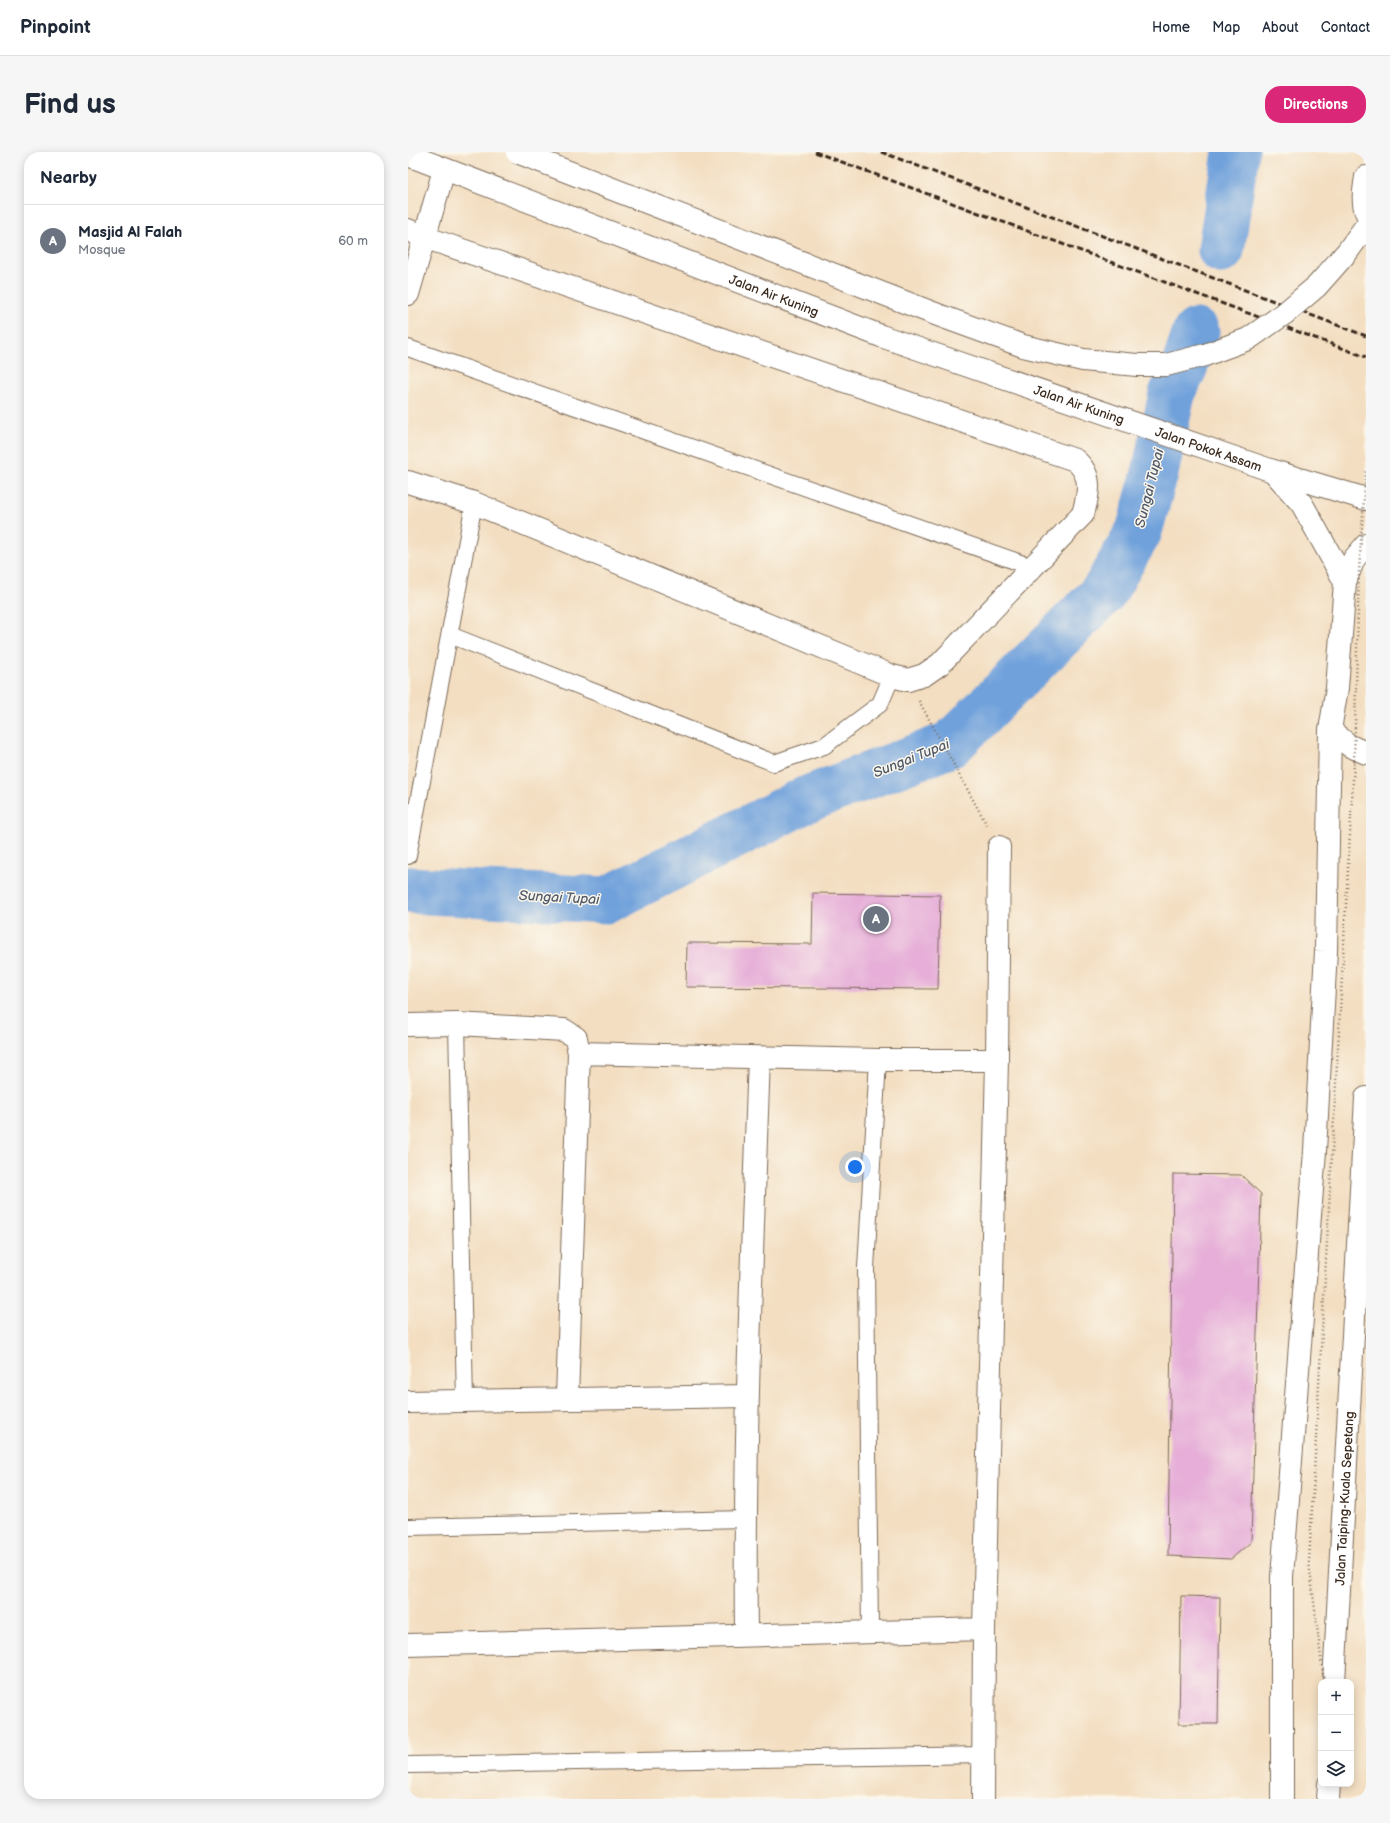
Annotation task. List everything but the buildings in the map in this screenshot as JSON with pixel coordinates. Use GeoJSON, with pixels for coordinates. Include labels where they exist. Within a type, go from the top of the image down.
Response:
{"type":"FeatureCollection","features":[{"type":"Feature","properties":{"kind":"street"},"geometry":{"type":"LineString","coordinates":[[517,152],[1023,346],[1083,360],[1137,365],[1166,365],[1205,355],[1248,339],[1284,314],[1318,286],[1347,252],[1366,226]]}},
{"type":"Feature","properties":{"kind":"street","name":"Jalan Air Kuning"},"geometry":{"type":"LineString","coordinates":[[408,155],[881,336],[1145,426]]}},
{"type":"Feature","properties":{"kind":"street"},"geometry":{"type":"LineString","coordinates":[[408,294],[416,233],[444,170]]}},
{"type":"Feature","properties":{"kind":"street"},"geometry":{"type":"LineString","coordinates":[[1366,177],[1364,188],[1364,206],[1366,212]]}},
{"type":"Feature","properties":{"kind":"street"},"geometry":{"type":"LineString","coordinates":[[408,482],[474,503],[900,678],[924,675],[940,664],[1083,514],[1088,498],[1088,480],[1083,467],[1075,460],[416,233]]}},
{"type":"Feature","properties":{"kind":"street","name":"Jalan Pokok Assam"},"geometry":{"type":"LineString","coordinates":[[1145,426],[1273,471],[1366,499]]}},
{"type":"Feature","properties":{"kind":"street"},"geometry":{"type":"LineString","coordinates":[[1273,471],[1302,504],[1345,582]]}},
{"type":"Feature","properties":{"kind":"street"},"geometry":{"type":"LineString","coordinates":[[1282,1799],[1282,1577],[1315,1151],[1326,951],[1330,730],[1337,688],[1345,582],[1354,559],[1366,545]]}},
{"type":"Feature","properties":{"kind":"street"},"geometry":{"type":"LineString","coordinates":[[1330,730],[1350,746],[1366,753]]}},
{"type":"Feature","properties":{"kind":"street"},"geometry":{"type":"LineString","coordinates":[[983,1799],[984,1629],[997,1060],[999,846]]}},
{"type":"Feature","properties":{"kind":"street"},"geometry":{"type":"LineString","coordinates":[[408,1024],[457,1024],[564,1030],[576,1038],[579,1053],[567,1398]]}},
{"type":"Feature","properties":{"kind":"street"},"geometry":{"type":"LineString","coordinates":[[579,1053],[878,1060],[997,1060]]}},
{"type":"Feature","properties":{"kind":"street"},"geometry":{"type":"LineString","coordinates":[[746,1635],[745,1519],[747,1396],[759,1058]]}},
{"type":"Feature","properties":{"kind":"street","name":"Jalan Taiping-Kuala Sepetang"},"geometry":{"type":"LineString","coordinates":[[1334,1679],[1366,1098]]}},
{"type":"Feature","properties":{"kind":"street"},"geometry":{"type":"LineString","coordinates":[[408,1402],[747,1396]]}},
{"type":"Feature","properties":{"kind":"street"},"geometry":{"type":"LineString","coordinates":[[408,1645],[984,1629]]}},
{"type":"Feature","properties":{"kind":"street"},"geometry":{"type":"LineString","coordinates":[[1328,1799],[1329,1787]]}},
{"type":"Feature","properties":{"kind":"lane"},"geometry":{"type":"LineString","coordinates":[[408,348],[1032,568]]}},
{"type":"Feature","properties":{"kind":"lane"},"geometry":{"type":"LineString","coordinates":[[408,856],[474,503]]}},
{"type":"Feature","properties":{"kind":"lane"},"geometry":{"type":"LineString","coordinates":[[450,635],[774,763],[824,746],[880,704],[900,678]]}},
{"type":"Feature","properties":{"kind":"lane"},"geometry":{"type":"LineString","coordinates":[[457,1024],[465,1402]]}},
{"type":"Feature","properties":{"kind":"lane"},"geometry":{"type":"LineString","coordinates":[[870,1632],[866,1268],[878,1060]]}},
{"type":"Feature","properties":{"kind":"lane"},"geometry":{"type":"LineString","coordinates":[[408,1527],[745,1519]]}},
{"type":"Feature","properties":{"kind":"lane"},"geometry":{"type":"LineString","coordinates":[[408,1765],[984,1755]]}},
{"type":"Feature","properties":{"kind":"path"},"geometry":{"type":"LineString","coordinates":[[1324,1679],[1309,1562],[1354,771],[1359,571],[1366,469]]}},
{"type":"Feature","properties":{"kind":"path"},"geometry":{"type":"LineString","coordinates":[[900,678],[937,734],[999,846]]}},
{"type":"Feature","properties":{"kind":"waterway","name":"Sungai Tupai"},"geometry":{"type":"LineString","coordinates":[[1221,250],[1236,152]]}},
{"type":"Feature","properties":{"kind":"waterway","name":"Sungai Tupai"},"geometry":{"type":"LineString","coordinates":[[408,890],[607,900],[805,800],[951,744],[1104,592],[1139,531],[1155,473],[1172,394],[1184,368],[1196,332]]}},
{"type":"Feature","properties":{"kind":"railway"},"geometry":{"type":"LineString","coordinates":[[815,152],[1366,357]]}},
{"type":"Feature","properties":{"kind":"railway"},"geometry":{"type":"LineString","coordinates":[[881,152],[1366,336]]}},
{"type":"Feature","properties":{"kind":"place","name":"Masjid Al Falah"},"geometry":{"type":"Point","coordinates":[876,919]}}]}
